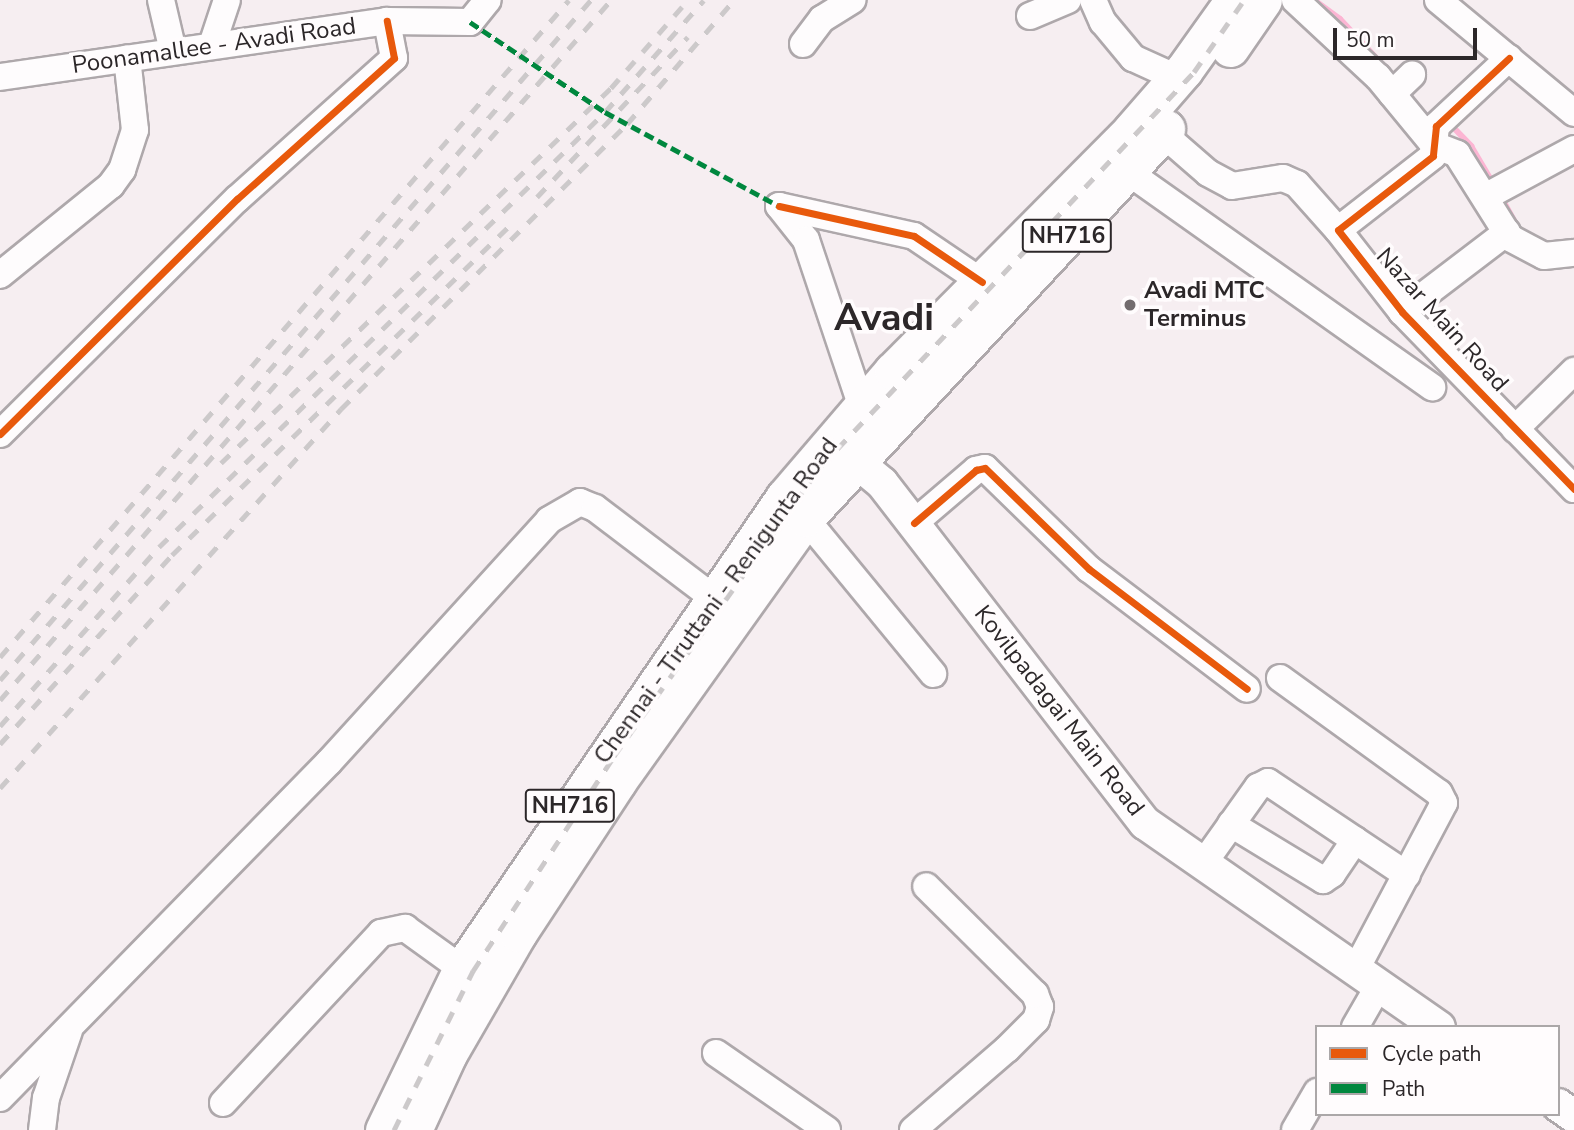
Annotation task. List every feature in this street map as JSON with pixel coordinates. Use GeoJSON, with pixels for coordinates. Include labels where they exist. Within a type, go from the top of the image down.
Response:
{"type":"FeatureCollection","features":[{"type":"Feature","properties":{"kind":"highway","name":"Chennai - Tiruttani - Renigunta Road"},"geometry":{"type":"LineString","coordinates":[[384,1130],[461,969],[795,508],[857,461],[1117,164],[1234,0]]}},
{"type":"Feature","properties":{"kind":"highway","name":"Chennai - Tiruttani - Renigunta Road"},"geometry":{"type":"LineString","coordinates":[[857,461],[861,404],[982,282],[1117,164],[1162,133],[1203,87],[1263,0]]}},
{"type":"Feature","properties":{"kind":"highway","name":"Chennai - Tiruttani - Renigunta Road"},"geometry":{"type":"LineString","coordinates":[[413,1130],[449,1054],[518,933],[725,607]]}},
{"type":"Feature","properties":{"kind":"main road","name":"Kovilpadagai Main Road"},"geometry":{"type":"LineString","coordinates":[[857,461],[914,523],[1146,823],[1366,979],[1436,1025]]}},
{"type":"Feature","properties":{"kind":"street"},"geometry":{"type":"LineString","coordinates":[[161,0],[173,51]]}},
{"type":"Feature","properties":{"kind":"street"},"geometry":{"type":"LineString","coordinates":[[212,45],[228,0]]}},
{"type":"Feature","properties":{"kind":"street","name":"Poonamallee - Avadi Road"},"geometry":{"type":"LineString","coordinates":[[0,77],[387,20],[470,22],[488,0]]}},
{"type":"Feature","properties":{"kind":"street"},"geometry":{"type":"LineString","coordinates":[[803,44],[822,19],[853,0]]}},
{"type":"Feature","properties":{"kind":"street"},"geometry":{"type":"LineString","coordinates":[[1030,16],[1068,0]]}},
{"type":"Feature","properties":{"kind":"street"},"geometry":{"type":"LineString","coordinates":[[1295,0],[1392,94],[1434,150],[1457,154],[1497,191],[1507,232],[1544,256],[1574,253]]}},
{"type":"Feature","properties":{"kind":"street"},"geometry":{"type":"LineString","coordinates":[[1437,0],[1574,113]]}},
{"type":"Feature","properties":{"kind":"street"},"geometry":{"type":"LineString","coordinates":[[1098,11],[1122,47],[1150,68],[1177,78]]}},
{"type":"Feature","properties":{"kind":"street"},"geometry":{"type":"LineString","coordinates":[[0,434],[237,199],[394,58],[387,20]]}},
{"type":"Feature","properties":{"kind":"street"},"geometry":{"type":"LineString","coordinates":[[0,275],[111,185],[122,170],[135,130],[127,58]]}},
{"type":"Feature","properties":{"kind":"street"},"geometry":{"type":"LineString","coordinates":[[1338,230],[1434,150],[1436,126],[1509,58]]}},
{"type":"Feature","properties":{"kind":"street"},"geometry":{"type":"LineString","coordinates":[[1392,94],[1412,75]]}},
{"type":"Feature","properties":{"kind":"street","name":"Nazar Main Road"},"geometry":{"type":"LineString","coordinates":[[1162,133],[1208,173],[1232,186],[1283,178],[1297,184],[1338,230],[1402,312],[1574,489]]}},
{"type":"Feature","properties":{"kind":"street"},"geometry":{"type":"LineString","coordinates":[[1497,191],[1574,149]]}},
{"type":"Feature","properties":{"kind":"street"},"geometry":{"type":"LineString","coordinates":[[1117,164],[1333,312],[1433,387]]}},
{"type":"Feature","properties":{"kind":"street"},"geometry":{"type":"LineString","coordinates":[[861,404],[806,240],[779,206],[914,236],[982,282]]}},
{"type":"Feature","properties":{"kind":"street"},"geometry":{"type":"LineString","coordinates":[[1402,312],[1507,232]]}},
{"type":"Feature","properties":{"kind":"street"},"geometry":{"type":"LineString","coordinates":[[1515,429],[1574,371]]}},
{"type":"Feature","properties":{"kind":"street"},"geometry":{"type":"LineString","coordinates":[[914,523],[976,470],[985,468],[1089,569],[1247,690]]}},
{"type":"Feature","properties":{"kind":"street"},"geometry":{"type":"LineString","coordinates":[[0,1098],[172,927],[559,514],[580,502],[594,508],[725,607]]}},
{"type":"Feature","properties":{"kind":"street"},"geometry":{"type":"LineString","coordinates":[[795,508],[933,674]]}},
{"type":"Feature","properties":{"kind":"street"},"geometry":{"type":"LineString","coordinates":[[1280,678],[1442,797],[1443,808],[1407,875],[1366,979],[1354,1025]]}},
{"type":"Feature","properties":{"kind":"street"},"geometry":{"type":"LineString","coordinates":[[1203,864],[1258,787],[1268,782],[1407,875]]}},
{"type":"Feature","properties":{"kind":"street"},"geometry":{"type":"LineString","coordinates":[[1231,824],[1323,880],[1332,874],[1355,840]]}},
{"type":"Feature","properties":{"kind":"street"},"geometry":{"type":"LineString","coordinates":[[913,1130],[1007,1049],[1036,1020],[1040,1007],[1035,994],[926,886]]}},
{"type":"Feature","properties":{"kind":"street"},"geometry":{"type":"LineString","coordinates":[[223,1103],[382,933],[405,928],[461,969]]}},
{"type":"Feature","properties":{"kind":"street"},"geometry":{"type":"LineString","coordinates":[[42,1130],[46,1098],[71,1026]]}},
{"type":"Feature","properties":{"kind":"street"},"geometry":{"type":"LineString","coordinates":[[716,1053],[827,1130]]}},
{"type":"Feature","properties":{"kind":"street"},"geometry":{"type":"LineString","coordinates":[[1295,1130],[1315,1095]]}},
{"type":"Feature","properties":{"kind":"waterway"},"geometry":{"type":"LineString","coordinates":[[1314,0],[1340,19],[1379,61]]}},
{"type":"Feature","properties":{"kind":"waterway"},"geometry":{"type":"LineString","coordinates":[[1452,126],[1471,146],[1494,185]]}},
{"type":"Feature","properties":{"kind":"waterway"},"geometry":{"type":"LineString","coordinates":[[1501,197],[1516,224]]}},
{"type":"Feature","properties":{"kind":"railway"},"geometry":{"type":"LineString","coordinates":[[0,657],[569,0]]}},
{"type":"Feature","properties":{"kind":"railway"},"geometry":{"type":"LineString","coordinates":[[0,680],[591,0]]}},
{"type":"Feature","properties":{"kind":"railway"},"geometry":{"type":"LineString","coordinates":[[0,700],[611,0]]}},
{"type":"Feature","properties":{"kind":"railway"},"geometry":{"type":"LineString","coordinates":[[221,463],[611,88],[688,0]]}},
{"type":"Feature","properties":{"kind":"railway"},"geometry":{"type":"LineString","coordinates":[[0,726],[159,547],[605,112],[704,0]]}},
{"type":"Feature","properties":{"kind":"railway"},"geometry":{"type":"LineString","coordinates":[[0,788],[341,409],[627,124],[734,0]]}},
{"type":"Feature","properties":{"kind":"railway"},"geometry":{"type":"LineString","coordinates":[[394,1130],[473,971],[614,756],[821,466],[1194,72],[1244,0]]}},
{"type":"Feature","properties":{"kind":"railway"},"geometry":{"type":"LineString","coordinates":[[537,197],[688,37]]}},
{"type":"Feature","properties":{"kind":"railway"},"geometry":{"type":"LineString","coordinates":[[0,744],[172,555],[513,222]]}},
{"type":"Feature","properties":{"kind":"marked path"},"geometry":{"type":"LineString","coordinates":[[470,22],[605,112],[779,206]]}},
{"type":"Feature","properties":{"kind":"cycle path"},"geometry":{"type":"LineString","coordinates":[[0,434],[237,199],[394,58],[387,21]]}},
{"type":"Feature","properties":{"kind":"cycle path"},"geometry":{"type":"LineString","coordinates":[[1509,58],[1436,126],[1433,156],[1338,230],[1402,312],[1574,489]]}},
{"type":"Feature","properties":{"kind":"cycle path"},"geometry":{"type":"LineString","coordinates":[[779,206],[914,236],[982,282]]}},
{"type":"Feature","properties":{"kind":"cycle path"},"geometry":{"type":"LineString","coordinates":[[914,523],[976,470],[985,468],[1089,569],[1247,689]]}},
{"type":"Feature","properties":{"kind":"place","name":"Avadi MTC Terminus"},"geometry":{"type":"Point","coordinates":[1130,305]}},
{"type":"Feature","properties":{"kind":"district","name":"Avadi"},"geometry":{"type":"Point","coordinates":[884,318]}}]}
